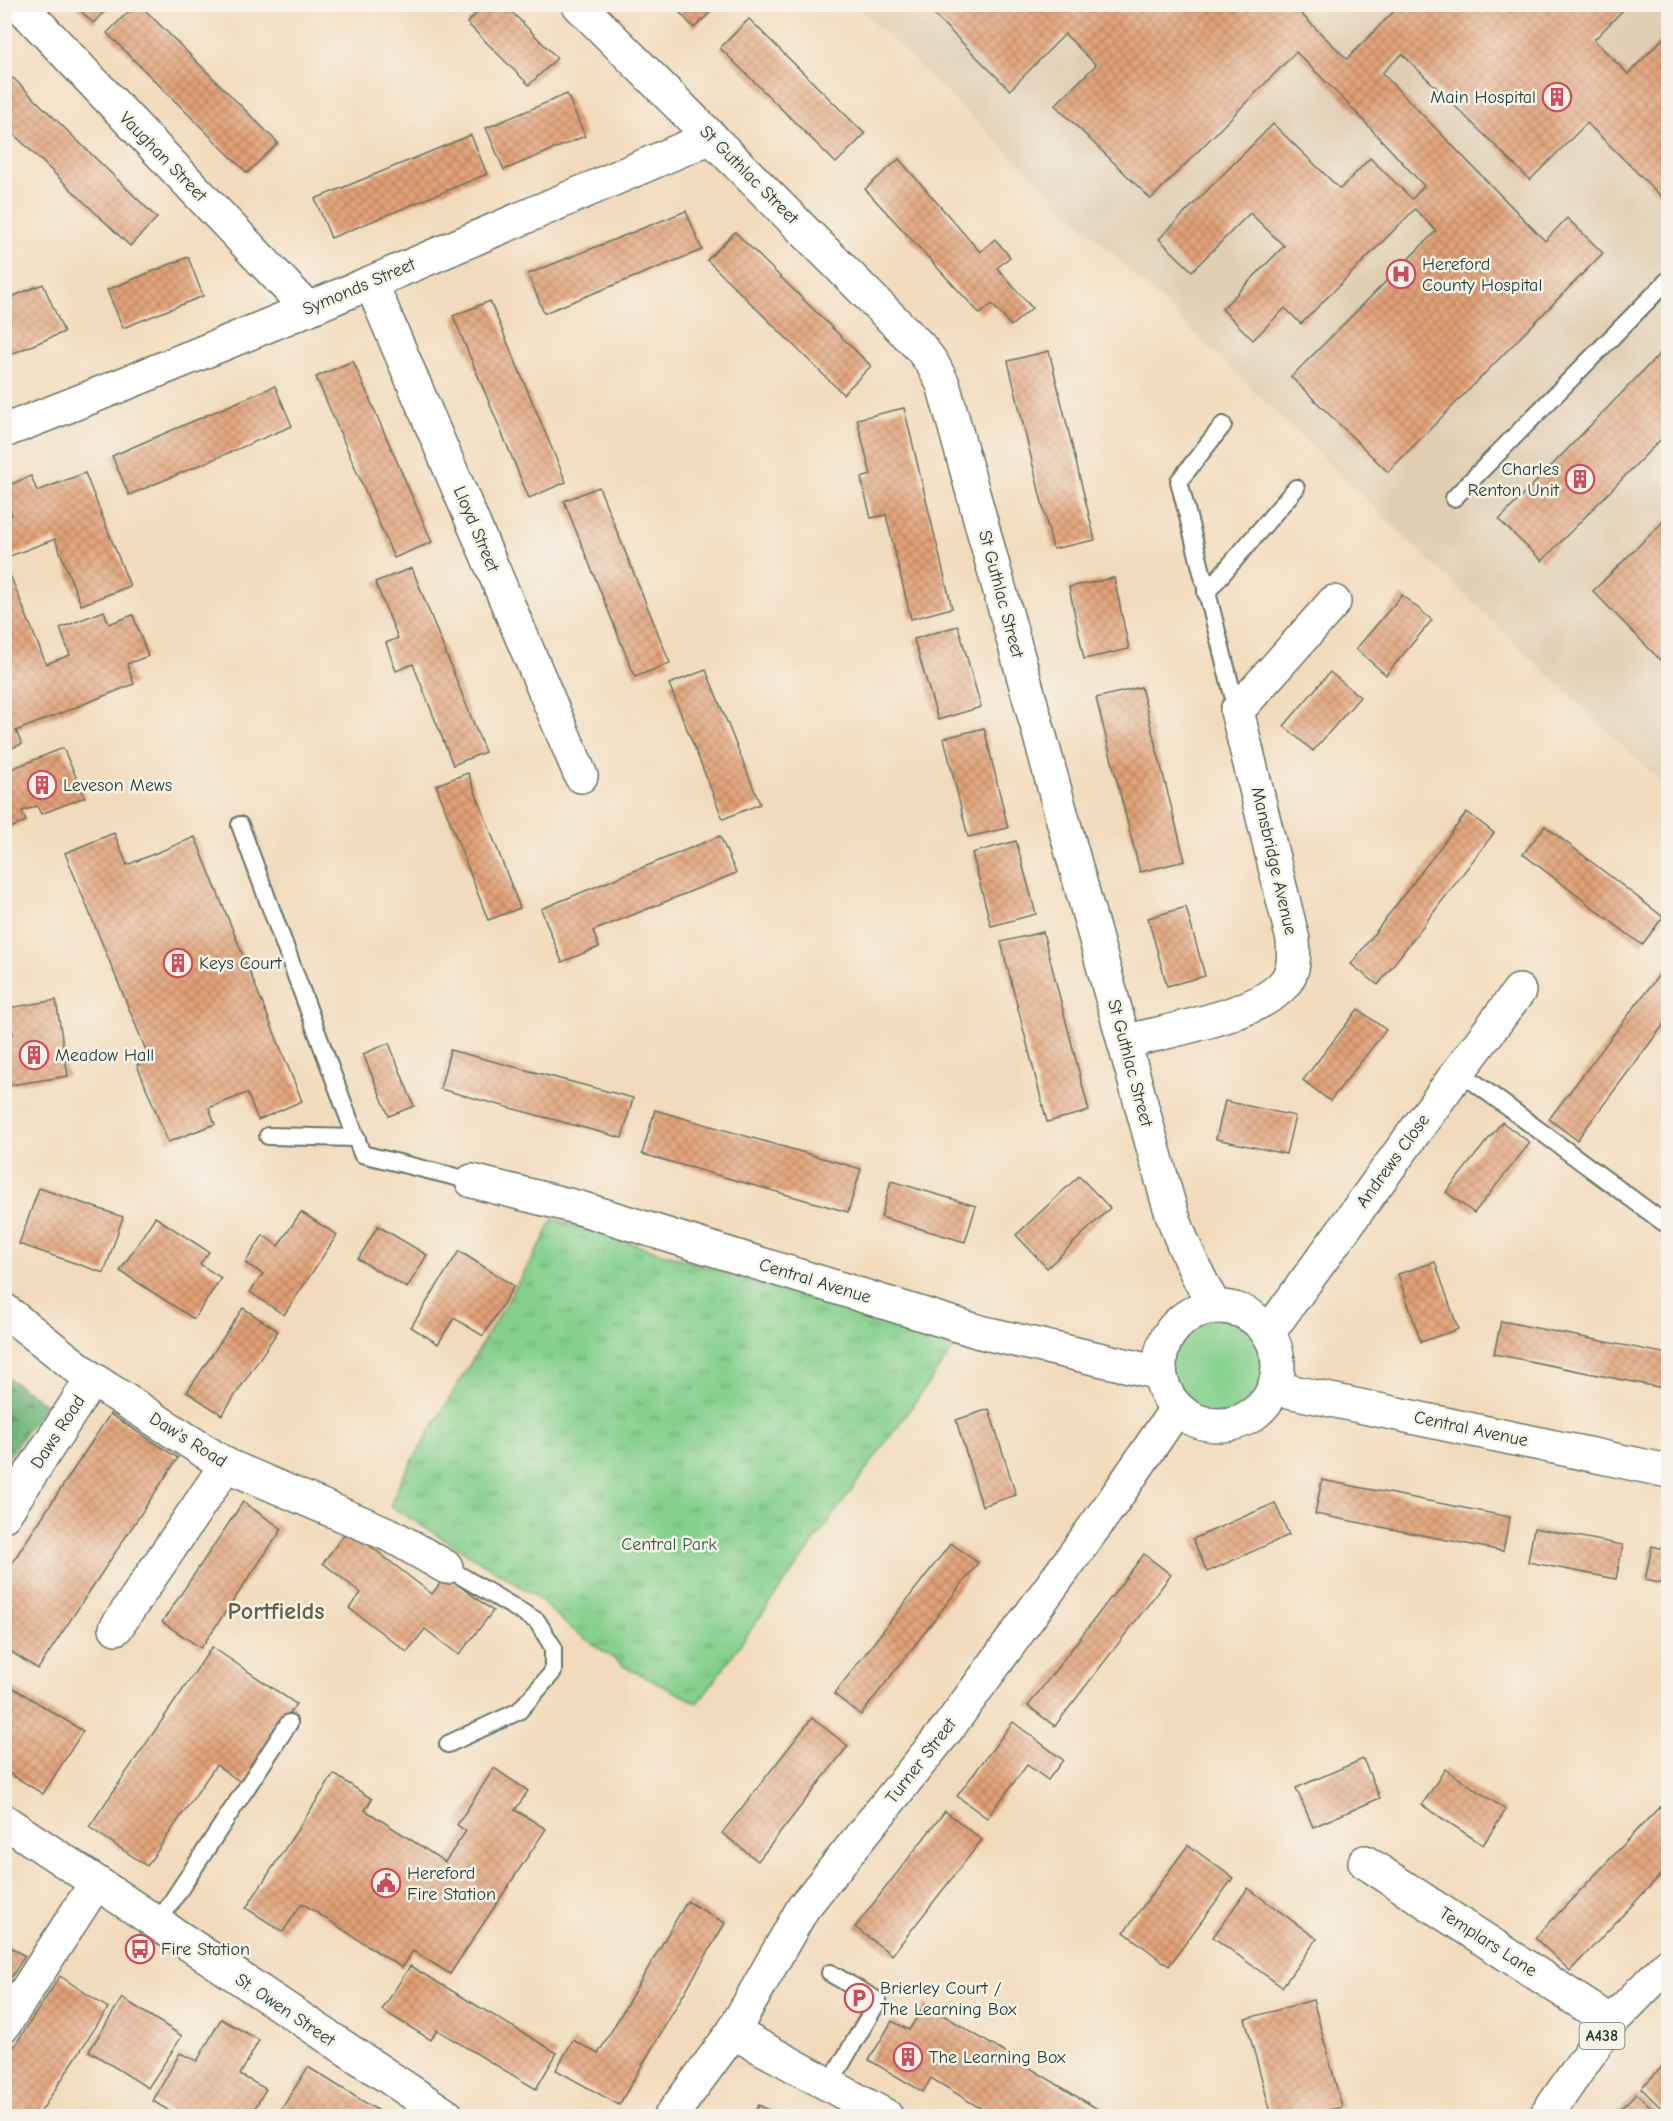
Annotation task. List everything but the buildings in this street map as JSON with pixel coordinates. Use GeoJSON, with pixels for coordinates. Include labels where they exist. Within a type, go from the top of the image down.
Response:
{"type":"FeatureCollection","features":[{"type":"Feature","properties":{"kind":"main road","name":"Vaughan Street"},"geometry":{"type":"LineString","coordinates":[[19,4],[308,309]]}},
{"type":"Feature","properties":{"kind":"main road","name":"St Guthlac Street"},"geometry":{"type":"LineString","coordinates":[[578,4],[920,347],[943,384],[1179,1237],[1194,1271],[1215,1307]]}},
{"type":"Feature","properties":{"kind":"main road","name":"Symonds Street"},"geometry":{"type":"LineString","coordinates":[[4,431],[110,391],[371,283],[711,137]]}},
{"type":"Feature","properties":{"kind":"main road","name":"Lloyd Street"},"geometry":{"type":"LineString","coordinates":[[371,283],[582,776]]}},
{"type":"Feature","properties":{"kind":"main road"},"geometry":{"type":"LineString","coordinates":[[1237,711],[1334,602]]}},
{"type":"Feature","properties":{"kind":"main road","name":"Mansbridge Avenue"},"geometry":{"type":"LineString","coordinates":[[1124,1042],[1245,1011],[1268,998],[1285,984],[1294,964],[1293,940],[1237,711]]}},
{"type":"Feature","properties":{"kind":"main road","name":"Andrews Close"},"geometry":{"type":"LineString","coordinates":[[1268,1333],[1520,991]]}},
{"type":"Feature","properties":{"kind":"main road","name":"Central Avenue"},"geometry":{"type":"LineString","coordinates":[[472,1181],[580,1208],[980,1332],[1160,1373]]}},
{"type":"Feature","properties":{"kind":"main road"},"geometry":{"type":"LineString","coordinates":[[1215,1307],[1230,1308],[1245,1313],[1258,1322],[1268,1333],[1276,1351],[1278,1370],[1274,1388],[1264,1404],[1249,1417],[1231,1424],[1212,1424],[1193,1419],[1177,1408],[1169,1398],[1160,1373],[1161,1354],[1168,1336],[1180,1322],[1196,1312],[1215,1307]]}},
{"type":"Feature","properties":{"kind":"main road","name":"Daw's Road"},"geometry":{"type":"LineString","coordinates":[[4,1310],[92,1379],[226,1465],[392,1536],[446,1567]]}},
{"type":"Feature","properties":{"kind":"main road","name":"Daws Road"},"geometry":{"type":"LineString","coordinates":[[4,1515],[92,1379]]}},
{"type":"Feature","properties":{"kind":"main road","name":"Central Avenue"},"geometry":{"type":"LineString","coordinates":[[1274,1388],[1668,1471]]}},
{"type":"Feature","properties":{"kind":"main road","name":"Turner Street"},"geometry":{"type":"LineString","coordinates":[[671,2116],[733,2032],[803,1908],[951,1724],[1112,1503],[1177,1408]]}},
{"type":"Feature","properties":{"kind":"main road"},"geometry":{"type":"LineString","coordinates":[[116,1628],[226,1465]]}},
{"type":"Feature","properties":{"kind":"main road","name":"St. Owen Street"},"geometry":{"type":"LineString","coordinates":[[4,1821],[428,2112]]}},
{"type":"Feature","properties":{"kind":"main road","name":"Templars Lane"},"geometry":{"type":"LineString","coordinates":[[1365,1862],[1611,2022]]}},
{"type":"Feature","properties":{"kind":"main road"},"geometry":{"type":"LineString","coordinates":[[4,2025],[96,1882]]}},
{"type":"Feature","properties":{"kind":"main road","name":"A438"},"geometry":{"type":"LineString","coordinates":[[1545,2116],[1611,2022],[1668,1964]]}},
{"type":"Feature","properties":{"kind":"main road"},"geometry":{"type":"LineString","coordinates":[[733,2032],[886,2116]]}},
{"type":"Feature","properties":{"kind":"lane"},"geometry":{"type":"LineString","coordinates":[[1454,498],[1668,280]]}},
{"type":"Feature","properties":{"kind":"lane"},"geometry":{"type":"LineString","coordinates":[[1223,425],[1179,481],[1237,711]]}},
{"type":"Feature","properties":{"kind":"lane"},"geometry":{"type":"LineString","coordinates":[[1206,593],[1296,488]]}},
{"type":"Feature","properties":{"kind":"lane"},"geometry":{"type":"LineString","coordinates":[[240,825],[362,1154],[472,1181]]}},
{"type":"Feature","properties":{"kind":"lane"},"geometry":{"type":"LineString","coordinates":[[1459,1071],[1663,1222],[1668,1221]]}},
{"type":"Feature","properties":{"kind":"lane"},"geometry":{"type":"LineString","coordinates":[[268,1136],[357,1138]]}},
{"type":"Feature","properties":{"kind":"lane"},"geometry":{"type":"LineString","coordinates":[[446,1567],[537,1621],[553,1647],[553,1672],[519,1711],[448,1744]]}},
{"type":"Feature","properties":{"kind":"lane"},"geometry":{"type":"LineString","coordinates":[[157,1924],[289,1723]]}},
{"type":"Feature","properties":{"kind":"lane"},"geometry":{"type":"LineString","coordinates":[[830,1973],[878,2001],[830,2085]]}},
{"type":"Feature","properties":{"kind":"shaded area","name":"Hereford County Hospital"},"geometry":{"type":"Polygon","coordinates":[[[856,5],[1668,5],[1668,789],[1412,544],[856,5]]]}},
{"type":"Feature","properties":{"kind":"green space","name":"Central Park"},"geometry":{"type":"Polygon","coordinates":[[[553,1219],[904,1328],[953,1349],[698,1703],[627,1668],[569,1627],[533,1594],[390,1506],[400,1482],[544,1239],[553,1219]]]}},
{"type":"Feature","properties":{"kind":"green space"},"geometry":{"type":"Polygon","coordinates":[[[1219,1307],[1252,1317],[1268,1333],[1278,1366],[1268,1399],[1252,1415],[1219,1425],[1186,1415],[1170,1399],[1160,1366],[1170,1333],[1186,1317],[1219,1307]]]}},
{"type":"Feature","properties":{"kind":"green space"},"geometry":{"type":"Polygon","coordinates":[[[5,1376],[45,1404],[5,1462],[5,1376]]]}},
{"type":"Feature","properties":{"kind":"place","name":"Main Hospital"},"geometry":{"type":"Point","coordinates":[1557,97]}},
{"type":"Feature","properties":{"kind":"place","name":"Hereford County Hospital"},"geometry":{"type":"Point","coordinates":[1401,274]}},
{"type":"Feature","properties":{"kind":"place","name":"Charles Renton Unit"},"geometry":{"type":"Point","coordinates":[1580,479]}},
{"type":"Feature","properties":{"kind":"place","name":"Leveson Mews"},"geometry":{"type":"Point","coordinates":[42,785]}},
{"type":"Feature","properties":{"kind":"place","name":"Keys Court"},"geometry":{"type":"Point","coordinates":[178,963]}},
{"type":"Feature","properties":{"kind":"place","name":"Meadow Hall"},"geometry":{"type":"Point","coordinates":[34,1055]}},
{"type":"Feature","properties":{"kind":"place","name":"Hereford Fire Station"},"geometry":{"type":"Point","coordinates":[386,1883]}},
{"type":"Feature","properties":{"kind":"place","name":"Fire Station"},"geometry":{"type":"Point","coordinates":[140,1949]}},
{"type":"Feature","properties":{"kind":"place","name":"Brierley Court / The Learning Box"},"geometry":{"type":"Point","coordinates":[859,1998]}},
{"type":"Feature","properties":{"kind":"place","name":"The Learning Box"},"geometry":{"type":"Point","coordinates":[908,2057]}},
{"type":"Feature","properties":{"kind":"district","name":"Portfields"},"geometry":{"type":"Point","coordinates":[276,1611]}}]}
